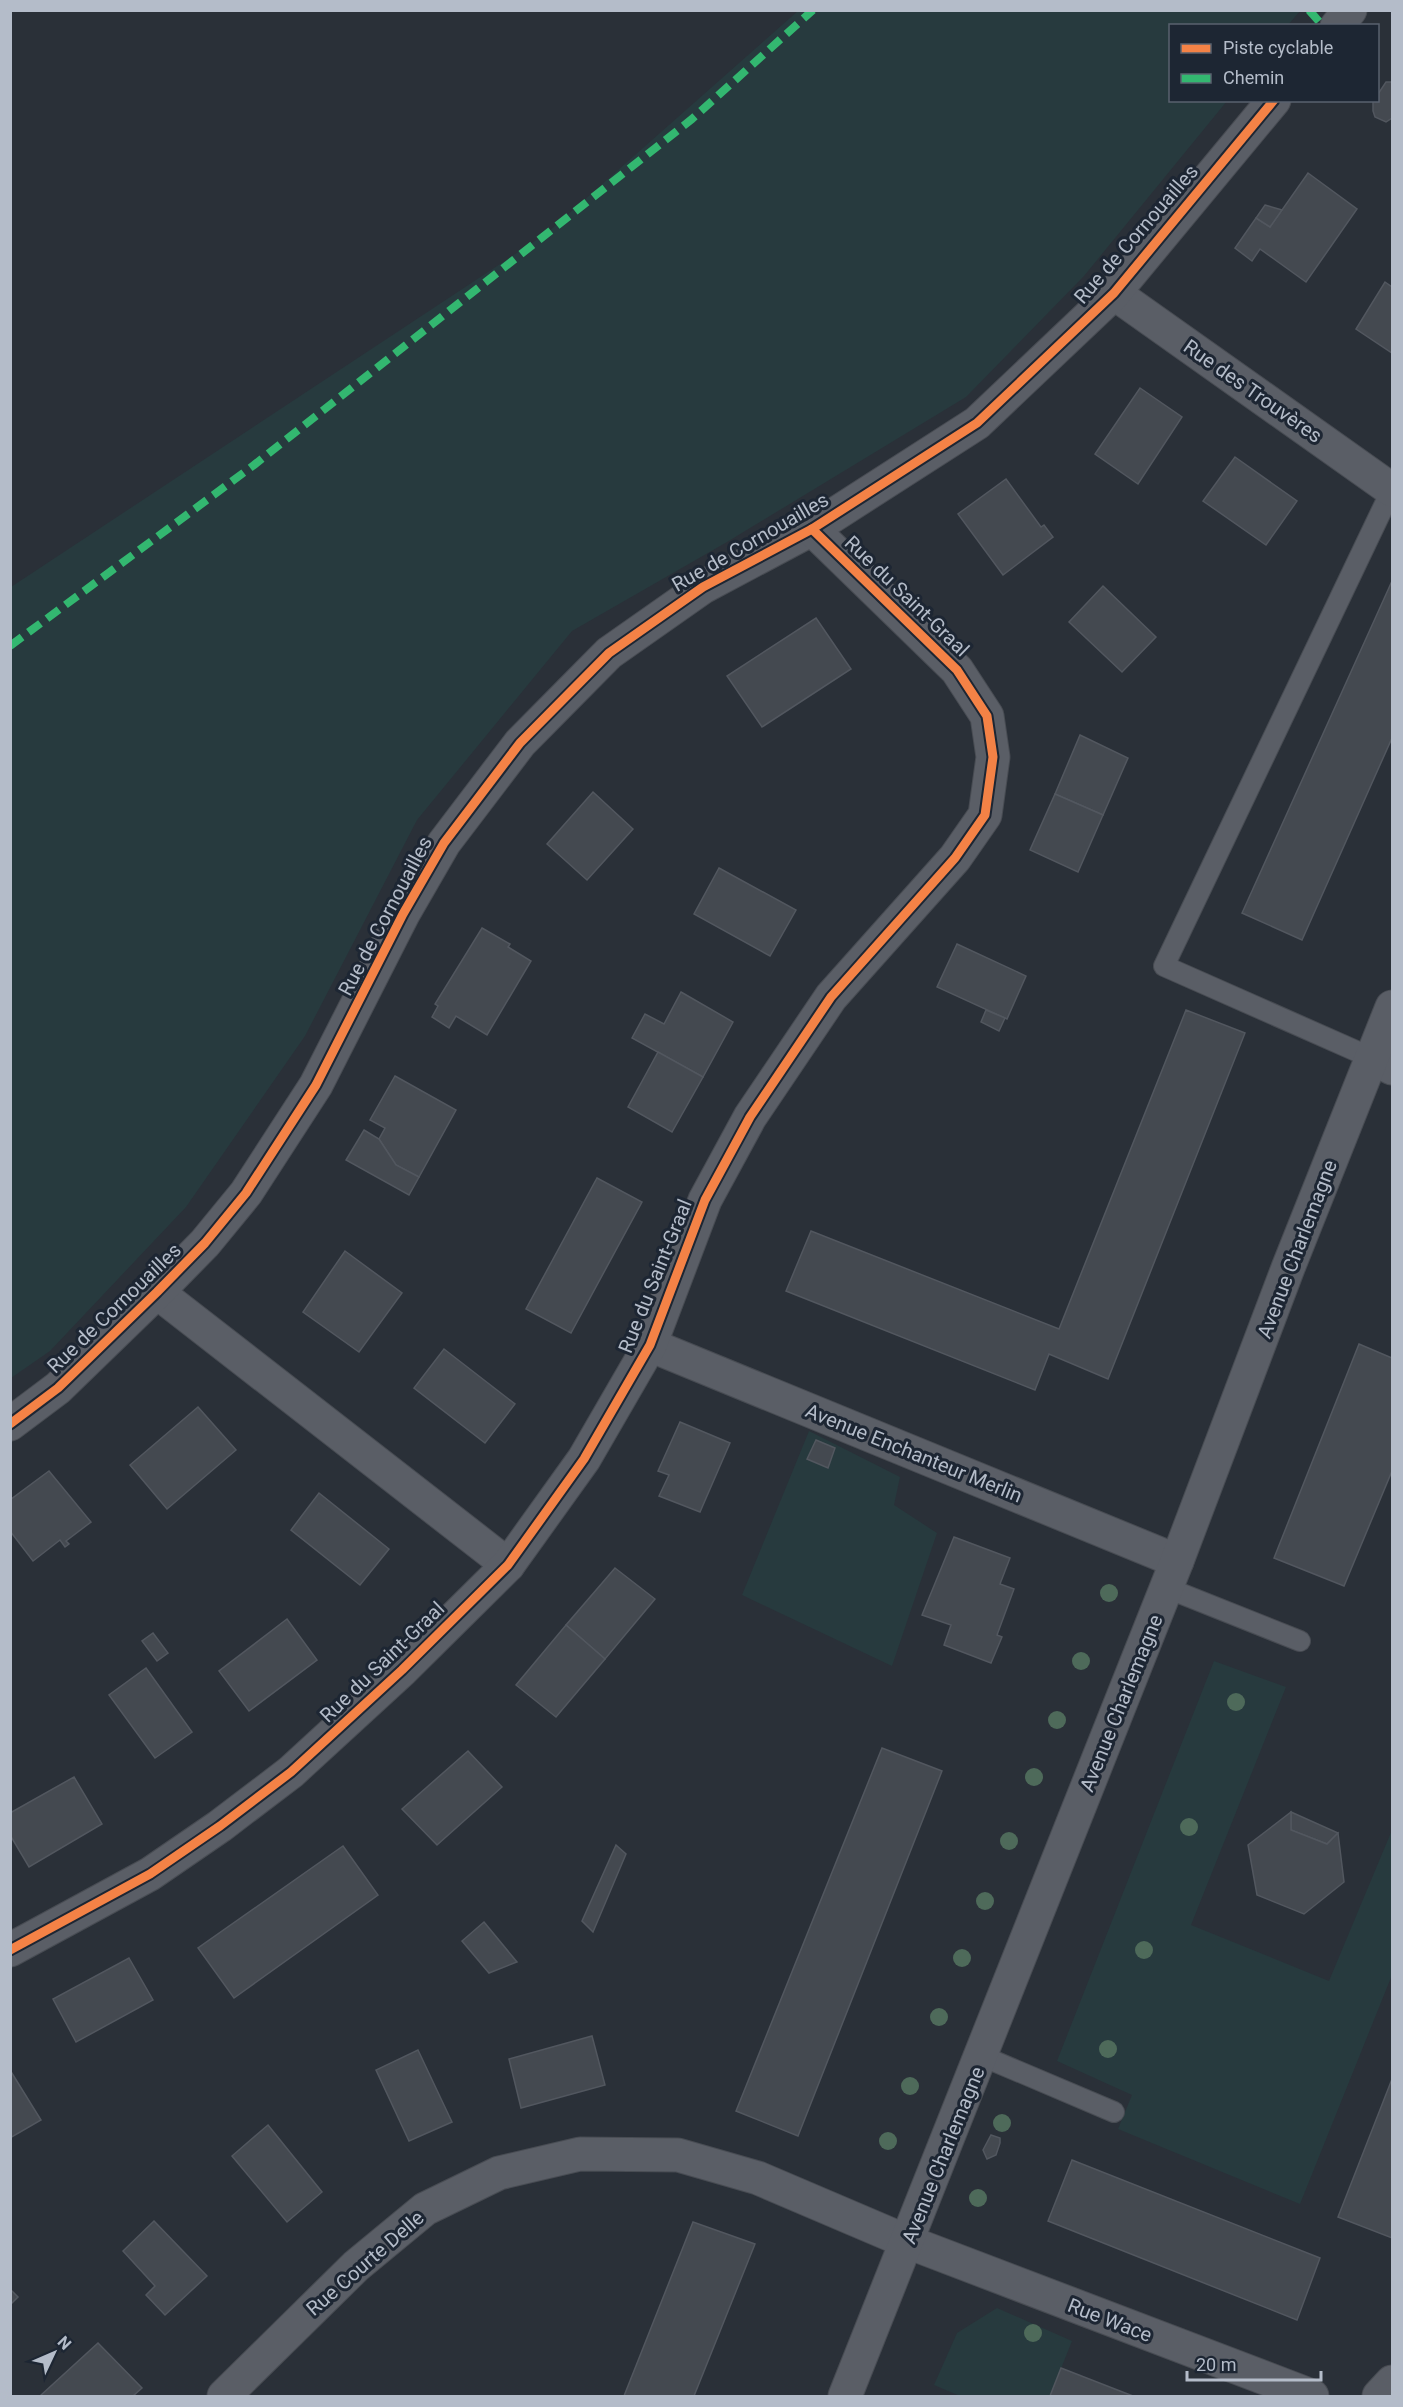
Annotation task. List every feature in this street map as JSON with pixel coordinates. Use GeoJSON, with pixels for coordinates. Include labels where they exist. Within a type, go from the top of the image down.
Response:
{"type":"FeatureCollection","features":[{"type":"Feature","properties":{"kind":"street"},"geometry":{"type":"LineString","coordinates":[[1338,24],[1350,10]]}},
{"type":"Feature","properties":{"kind":"street","name":"Rue de Cornouailles"},"geometry":{"type":"LineString","coordinates":[[10,1424],[58,1388],[157,1292],[205,1243],[246,1193],[316,1085],[403,914],[444,843],[520,743],[609,653],[704,587],[812,529],[977,423],[1114,293],[1272,102]]}},
{"type":"Feature","properties":{"kind":"street","name":"Rue des Trouvères"},"geometry":{"type":"LineString","coordinates":[[1114,293],[1392,489]]}},
{"type":"Feature","properties":{"kind":"street","name":"Rue du Saint-Graal"},"geometry":{"type":"LineString","coordinates":[[10,1950],[150,1874],[220,1826],[282,1779],[402,1670],[508,1564],[584,1459],[650,1345],[705,1200],[750,1117],[831,997],[955,858],[985,815],[993,758],[987,716],[957,670],[812,529]]}},
{"type":"Feature","properties":{"kind":"street","name":"Avenue Charlemagne"},"geometry":{"type":"LineString","coordinates":[[845,2397],[1172,1575],[1288,1268],[1382,1063],[1392,1007]]}},
{"type":"Feature","properties":{"kind":"street"},"geometry":{"type":"LineString","coordinates":[[157,1292],[508,1564]]}},
{"type":"Feature","properties":{"kind":"street","name":"Avenue Enchanteur Merlin"},"geometry":{"type":"LineString","coordinates":[[650,1345],[1172,1575]]}},
{"type":"Feature","properties":{"kind":"street","name":"Rue Courte Delle"},"geometry":{"type":"LineString","coordinates":[[224,2397],[356,2266],[425,2209],[500,2173],[580,2154],[678,2155],[758,2178],[908,2242]]}},
{"type":"Feature","properties":{"kind":"street","name":"Rue Wace"},"geometry":{"type":"LineString","coordinates":[[908,2242],[1312,2397]]}},
{"type":"Feature","properties":{"kind":"street"},"geometry":{"type":"LineString","coordinates":[[1379,2397],[1392,2382]]}},
{"type":"Feature","properties":{"kind":"lane"},"geometry":{"type":"LineString","coordinates":[[1382,1063],[1164,966],[1392,489]]}},
{"type":"Feature","properties":{"kind":"lane"},"geometry":{"type":"LineString","coordinates":[[1172,1575],[1300,1641]]}},
{"type":"Feature","properties":{"kind":"lane"},"geometry":{"type":"LineString","coordinates":[[982,2056],[1114,2112]]}},
{"type":"Feature","properties":{"kind":"green space"},"geometry":{"type":"Polygon","coordinates":[[[798,11],[1300,11],[1289,24],[1169,24],[1169,102],[1226,102],[1084,276],[966,397],[727,542],[572,631],[417,820],[305,1036],[186,1207],[50,1351],[11,1378],[11,587],[547,233],[798,11]]]}},
{"type":"Feature","properties":{"kind":"green space"},"geometry":{"type":"Polygon","coordinates":[[[809,1431],[900,1477],[894,1505],[937,1533],[892,1666],[742,1595],[809,1431]]]}},
{"type":"Feature","properties":{"kind":"green space"},"geometry":{"type":"Polygon","coordinates":[[[1214,1661],[1286,1687],[1191,1925],[1329,1981],[1392,1830],[1392,1975],[1300,2204],[1118,2129],[1132,2095],[1057,2061],[1214,1661]]]}},
{"type":"Feature","properties":{"kind":"green space"},"geometry":{"type":"Polygon","coordinates":[[[997,2308],[1072,2341],[1050,2396],[960,2396],[934,2385],[957,2333],[997,2308]]]}},
{"type":"Feature","properties":{"kind":"building"},"geometry":{"type":"Polygon","coordinates":[[[1386,82],[1392,82],[1392,118],[1386,122],[1375,117],[1373,111],[1373,102],[1379,102],[1379,92],[1386,82]]]}},
{"type":"Feature","properties":{"kind":"building"},"geometry":{"type":"Polygon","coordinates":[[[1308,173],[1357,209],[1306,282],[1260,249],[1252,261],[1235,248],[1256,218],[1270,227],[1308,173]]]}},
{"type":"Feature","properties":{"kind":"building"},"geometry":{"type":"Polygon","coordinates":[[[1265,205],[1282,210],[1270,227],[1256,218],[1265,205]]]}},
{"type":"Feature","properties":{"kind":"building"},"geometry":{"type":"Polygon","coordinates":[[[1385,282],[1392,287],[1392,353],[1356,329],[1385,282]]]}},
{"type":"Feature","properties":{"kind":"building"},"geometry":{"type":"Polygon","coordinates":[[[1140,388],[1182,417],[1138,484],[1095,454],[1140,388]]]}},
{"type":"Feature","properties":{"kind":"building"},"geometry":{"type":"Polygon","coordinates":[[[1235,457],[1297,501],[1266,545],[1203,501],[1235,457]]]}},
{"type":"Feature","properties":{"kind":"building"},"geometry":{"type":"Polygon","coordinates":[[[1006,479],[1041,527],[1044,525],[1053,537],[1003,575],[958,514],[1006,479]]]}},
{"type":"Feature","properties":{"kind":"building"},"geometry":{"type":"Polygon","coordinates":[[[1392,581],[1392,738],[1302,940],[1242,913],[1392,581]]]}},
{"type":"Feature","properties":{"kind":"building"},"geometry":{"type":"Polygon","coordinates":[[[1103,586],[1156,637],[1122,672],[1069,622],[1103,586]]]}},
{"type":"Feature","properties":{"kind":"building"},"geometry":{"type":"Polygon","coordinates":[[[816,618],[851,669],[762,727],[727,676],[816,618]]]}},
{"type":"Feature","properties":{"kind":"building"},"geometry":{"type":"Polygon","coordinates":[[[1080,735],[1128,758],[1103,815],[1055,794],[1080,735]]]}},
{"type":"Feature","properties":{"kind":"building"},"geometry":{"type":"Polygon","coordinates":[[[593,792],[633,829],[587,880],[547,844],[593,792]]]}},
{"type":"Feature","properties":{"kind":"building"},"geometry":{"type":"Polygon","coordinates":[[[1055,794],[1103,815],[1078,872],[1030,850],[1055,794]]]}},
{"type":"Feature","properties":{"kind":"building"},"geometry":{"type":"Polygon","coordinates":[[[719,868],[796,910],[770,956],[694,914],[719,868]]]}},
{"type":"Feature","properties":{"kind":"building"},"geometry":{"type":"Polygon","coordinates":[[[482,928],[510,944],[508,947],[531,961],[487,1035],[456,1016],[449,1028],[432,1017],[438,1006],[435,1004],[482,928]]]}},
{"type":"Feature","properties":{"kind":"building"},"geometry":{"type":"Polygon","coordinates":[[[957,944],[1026,976],[1007,1019],[937,987],[957,944]]]}},
{"type":"Feature","properties":{"kind":"building"},"geometry":{"type":"Polygon","coordinates":[[[681,992],[733,1022],[703,1077],[632,1038],[645,1014],[664,1024],[681,992]]]}},
{"type":"Feature","properties":{"kind":"building"},"geometry":{"type":"Polygon","coordinates":[[[986,1010],[1005,1018],[999,1031],[981,1022],[986,1010]]]}},
{"type":"Feature","properties":{"kind":"building"},"geometry":{"type":"Polygon","coordinates":[[[1186,1010],[1245,1033],[1108,1379],[1049,1354],[1035,1390],[786,1291],[811,1231],[1059,1329],[1186,1010]]]}},
{"type":"Feature","properties":{"kind":"building"},"geometry":{"type":"Polygon","coordinates":[[[658,1052],[703,1077],[672,1132],[628,1107],[658,1052]]]}},
{"type":"Feature","properties":{"kind":"building"},"geometry":{"type":"Polygon","coordinates":[[[395,1076],[456,1110],[419,1177],[396,1165],[379,1139],[385,1128],[370,1120],[395,1076]]]}},
{"type":"Feature","properties":{"kind":"building"},"geometry":{"type":"Polygon","coordinates":[[[364,1130],[379,1139],[396,1165],[419,1177],[409,1195],[346,1160],[364,1130]]]}},
{"type":"Feature","properties":{"kind":"building"},"geometry":{"type":"Polygon","coordinates":[[[597,1178],[642,1202],[571,1333],[526,1309],[597,1178]]]}},
{"type":"Feature","properties":{"kind":"building"},"geometry":{"type":"Polygon","coordinates":[[[345,1251],[402,1293],[359,1352],[303,1312],[345,1251]]]}},
{"type":"Feature","properties":{"kind":"building"},"geometry":{"type":"Polygon","coordinates":[[[1359,1344],[1392,1358],[1392,1471],[1344,1586],[1274,1558],[1359,1344]]]}},
{"type":"Feature","properties":{"kind":"building"},"geometry":{"type":"Polygon","coordinates":[[[444,1349],[515,1404],[485,1443],[414,1388],[444,1349]]]}},
{"type":"Feature","properties":{"kind":"building"},"geometry":{"type":"Polygon","coordinates":[[[198,1407],[236,1450],[167,1509],[130,1465],[198,1407]]]}},
{"type":"Feature","properties":{"kind":"building"},"geometry":{"type":"Polygon","coordinates":[[[680,1422],[730,1443],[700,1512],[659,1496],[669,1475],[658,1471],[680,1422]]]}},
{"type":"Feature","properties":{"kind":"building"},"geometry":{"type":"Polygon","coordinates":[[[816,1440],[835,1448],[828,1468],[807,1459],[816,1440]]]}},
{"type":"Feature","properties":{"kind":"building"},"geometry":{"type":"Polygon","coordinates":[[[49,1471],[91,1522],[66,1541],[69,1544],[65,1547],[60,1540],[33,1561],[10,1531],[10,1500],[49,1471]]]}},
{"type":"Feature","properties":{"kind":"building"},"geometry":{"type":"Polygon","coordinates":[[[319,1493],[389,1549],[360,1585],[291,1530],[319,1493]]]}},
{"type":"Feature","properties":{"kind":"building"},"geometry":{"type":"Polygon","coordinates":[[[954,1537],[1010,1558],[1000,1584],[1014,1589],[997,1635],[1002,1637],[991,1663],[944,1645],[951,1625],[922,1615],[954,1537]]]}},
{"type":"Feature","properties":{"kind":"building"},"geometry":{"type":"Polygon","coordinates":[[[615,1568],[655,1599],[605,1659],[566,1625],[615,1568]]]}},
{"type":"Feature","properties":{"kind":"building"},"geometry":{"type":"Polygon","coordinates":[[[287,1619],[317,1660],[249,1711],[219,1671],[287,1619]]]}},
{"type":"Feature","properties":{"kind":"building"},"geometry":{"type":"Polygon","coordinates":[[[566,1625],[605,1659],[556,1717],[516,1685],[566,1625]]]}},
{"type":"Feature","properties":{"kind":"building"},"geometry":{"type":"Polygon","coordinates":[[[153,1633],[168,1653],[157,1661],[142,1641],[153,1633]]]}},
{"type":"Feature","properties":{"kind":"building"},"geometry":{"type":"Polygon","coordinates":[[[146,1668],[192,1732],[155,1758],[109,1695],[146,1668]]]}},
{"type":"Feature","properties":{"kind":"building"},"geometry":{"type":"Polygon","coordinates":[[[882,1748],[942,1771],[798,2136],[736,2111],[882,1748]]]}},
{"type":"Feature","properties":{"kind":"building"},"geometry":{"type":"Polygon","coordinates":[[[468,1751],[502,1787],[437,1845],[402,1809],[468,1751]]]}},
{"type":"Feature","properties":{"kind":"building"},"geometry":{"type":"Polygon","coordinates":[[[74,1777],[102,1824],[29,1867],[10,1835],[10,1813],[74,1777]]]}},
{"type":"Feature","properties":{"kind":"building"},"geometry":{"type":"Polygon","coordinates":[[[1291,1812],[1338,1833],[1327,1844],[1291,1830],[1291,1812]]]}},
{"type":"Feature","properties":{"kind":"building"},"geometry":{"type":"Polygon","coordinates":[[[1291,1812],[1291,1830],[1327,1844],[1338,1833],[1344,1882],[1304,1914],[1257,1895],[1248,1845],[1291,1812]]]}},
{"type":"Feature","properties":{"kind":"building"},"geometry":{"type":"Polygon","coordinates":[[[616,1845],[626,1854],[593,1932],[582,1921],[616,1845]]]}},
{"type":"Feature","properties":{"kind":"building"},"geometry":{"type":"Polygon","coordinates":[[[343,1846],[378,1895],[234,1998],[198,1948],[343,1846]]]}},
{"type":"Feature","properties":{"kind":"building"},"geometry":{"type":"Polygon","coordinates":[[[484,1922],[517,1962],[489,1973],[462,1941],[484,1922]]]}},
{"type":"Feature","properties":{"kind":"building"},"geometry":{"type":"Polygon","coordinates":[[[129,1958],[153,2000],[76,2042],[53,1999],[129,1958]]]}},
{"type":"Feature","properties":{"kind":"building"},"geometry":{"type":"Polygon","coordinates":[[[592,2036],[605,2085],[521,2108],[509,2059],[592,2036]]]}},
{"type":"Feature","properties":{"kind":"building"},"geometry":{"type":"Polygon","coordinates":[[[418,2050],[452,2122],[409,2141],[376,2070],[418,2050]]]}},
{"type":"Feature","properties":{"kind":"building"},"geometry":{"type":"Polygon","coordinates":[[[10,2070],[41,2120],[10,2138],[10,2070]]]}},
{"type":"Feature","properties":{"kind":"building"},"geometry":{"type":"Polygon","coordinates":[[[1392,2079],[1392,2238],[1338,2217],[1392,2079]]]}},
{"type":"Feature","properties":{"kind":"building"},"geometry":{"type":"Polygon","coordinates":[[[268,2125],[322,2192],[287,2222],[232,2156],[268,2125]]]}},
{"type":"Feature","properties":{"kind":"building"},"geometry":{"type":"Polygon","coordinates":[[[991,2135],[1000,2138],[1000,2143],[996,2155],[987,2159],[983,2150],[991,2135]]]}},
{"type":"Feature","properties":{"kind":"building"},"geometry":{"type":"Polygon","coordinates":[[[1072,2160],[1320,2258],[1297,2320],[1048,2221],[1072,2160]]]}},
{"type":"Feature","properties":{"kind":"building"},"geometry":{"type":"Polygon","coordinates":[[[154,2221],[207,2276],[165,2315],[146,2295],[155,2286],[123,2251],[154,2221]]]}},
{"type":"Feature","properties":{"kind":"building"},"geometry":{"type":"Polygon","coordinates":[[[693,2222],[755,2244],[694,2396],[624,2396],[693,2222]]]}},
{"type":"Feature","properties":{"kind":"building"},"geometry":{"type":"Polygon","coordinates":[[[10,2289],[18,2297],[10,2305],[10,2289]]]}},
{"type":"Feature","properties":{"kind":"building"},"geometry":{"type":"Polygon","coordinates":[[[98,2343],[142,2388],[133,2396],[40,2396],[98,2343]]]}},
{"type":"Feature","properties":{"kind":"building"},"geometry":{"type":"Polygon","coordinates":[[[1061,2368],[1120,2391],[1133,2396],[1050,2396],[1061,2368]]]}},
{"type":"Feature","properties":{"kind":"marked path"},"geometry":{"type":"LineString","coordinates":[[10,646],[254,465],[692,119],[813,10]]}},
{"type":"Feature","properties":{"kind":"marked path"},"geometry":{"type":"LineString","coordinates":[[1309,10],[1321,24]]}},
{"type":"Feature","properties":{"kind":"cycle path"},"geometry":{"type":"LineString","coordinates":[[10,1424],[58,1388],[157,1292],[205,1243],[246,1193],[316,1085],[403,914],[444,843],[520,743],[609,653],[703,587],[812,529],[977,423],[1114,293],[1272,102]]}},
{"type":"Feature","properties":{"kind":"cycle path"},"geometry":{"type":"LineString","coordinates":[[10,1950],[150,1874],[220,1826],[291,1772],[402,1670],[508,1565],[584,1459],[650,1345],[705,1200],[750,1117],[831,997],[955,858],[985,815],[993,757],[987,716],[957,670],[812,529]]}}]}
